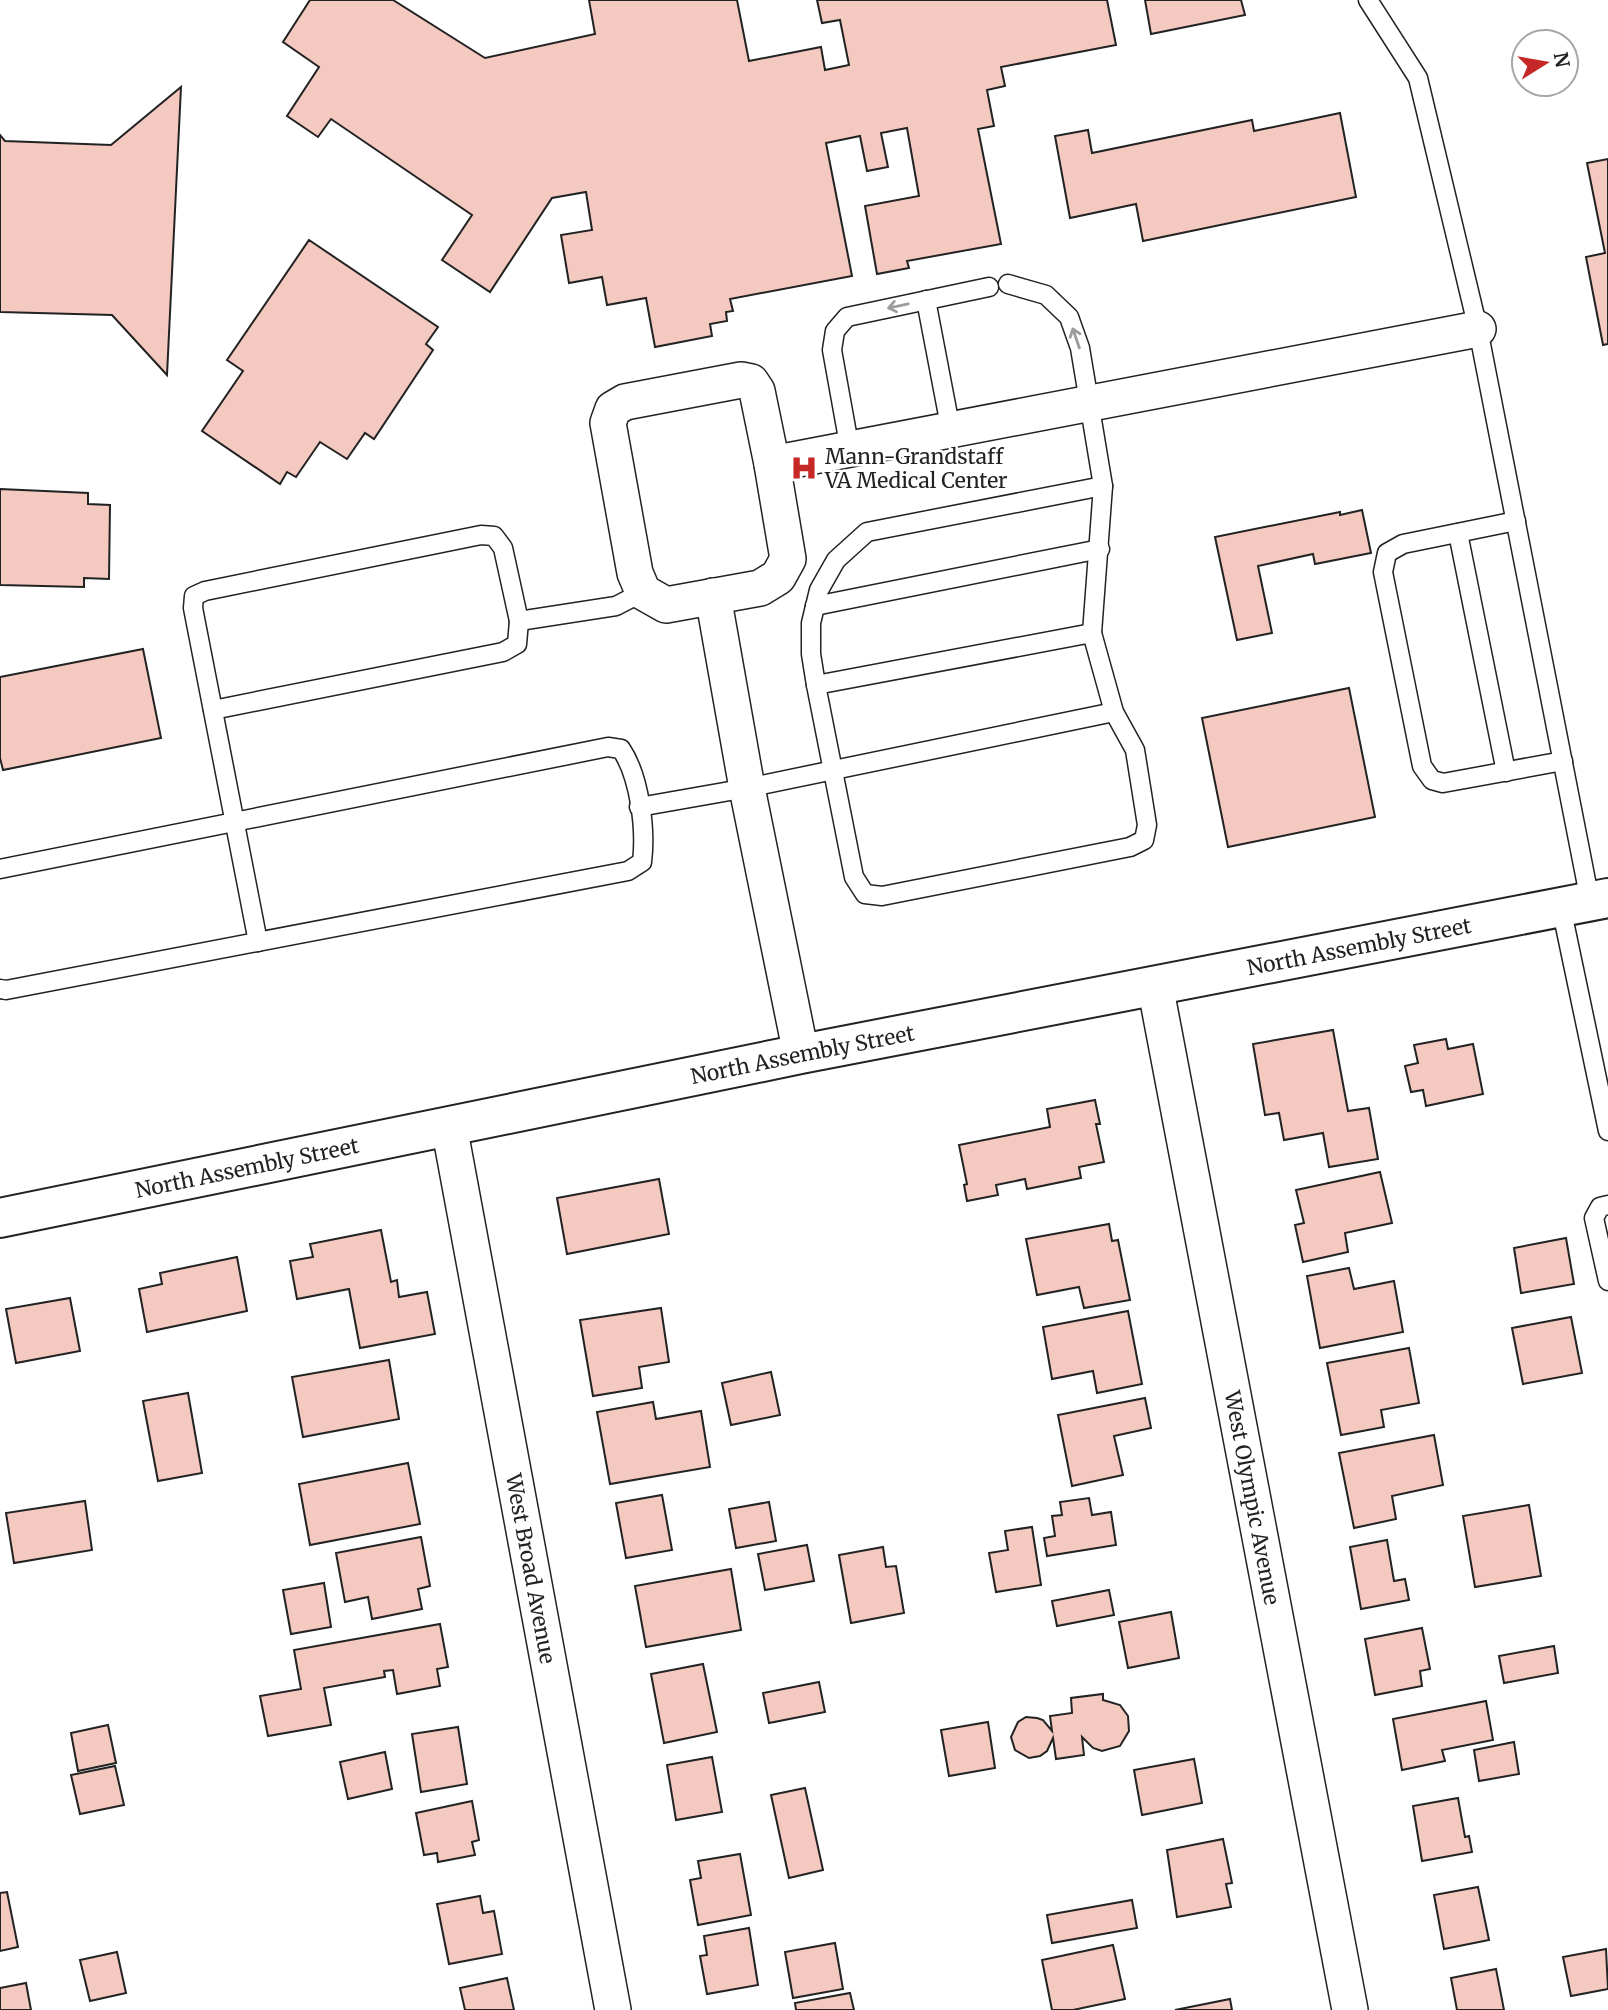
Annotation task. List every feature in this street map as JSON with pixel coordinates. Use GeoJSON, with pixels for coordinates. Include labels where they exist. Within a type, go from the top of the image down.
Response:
{"type":"FeatureCollection","features":[{"type":"Feature","properties":{"kind":"main road","name":"North Assembly Street"},"geometry":{"type":"LineString","coordinates":[[0,1219],[801,1054],[1587,902]]}},
{"type":"Feature","properties":{"kind":"street"},"geometry":{"type":"LineString","coordinates":[[772,464],[1478,329]]}},
{"type":"Feature","properties":{"kind":"street"},"geometry":{"type":"LineString","coordinates":[[741,380],[751,382],[758,391],[772,464],[788,559],[778,577],[760,588],[666,605],[643,592],[635,573],[608,423],[613,409],[625,402],[741,380]]}},
{"type":"Feature","properties":{"kind":"street"},"geometry":{"type":"LineString","coordinates":[[713,596],[747,788],[801,1054]]}},
{"type":"Feature","properties":{"kind":"street","name":"West Olympic Avenue"},"geometry":{"type":"LineString","coordinates":[[1155,985],[1350,2010]]}},
{"type":"Feature","properties":{"kind":"street","name":"West Broad Avenue"},"geometry":{"type":"LineString","coordinates":[[449,1126],[613,2010]]}},
{"type":"Feature","properties":{"kind":"lane"},"geometry":{"type":"LineString","coordinates":[[1368,0],[1418,78],[1478,329],[1563,761],[1587,902],[1608,1131]]}},
{"type":"Feature","properties":{"kind":"lane"},"geometry":{"type":"LineString","coordinates":[[1008,284],[1046,295],[1069,317],[1080,348],[1103,486],[1092,633],[1114,712],[1135,750],[1147,825],[1144,840],[1130,847],[882,896],[865,894],[854,877],[811,654],[811,623],[819,590],[836,560],[867,532],[1103,486]]}},
{"type":"Feature","properties":{"kind":"lane"},"geometry":{"type":"LineString","coordinates":[[850,450],[832,349],[835,331],[847,317],[989,287]]}},
{"type":"Feature","properties":{"kind":"lane"},"geometry":{"type":"LineString","coordinates":[[926,300],[951,431]]}},
{"type":"Feature","properties":{"kind":"lane"},"geometry":{"type":"LineString","coordinates":[[1517,521],[1403,544],[1387,553],[1383,572],[1422,766],[1432,780],[1443,783],[1563,761]]}},
{"type":"Feature","properties":{"kind":"lane"},"geometry":{"type":"LineString","coordinates":[[1458,533],[1506,772]]}},
{"type":"Feature","properties":{"kind":"lane"},"geometry":{"type":"LineString","coordinates":[[213,710],[503,652],[517,644],[519,621],[503,548],[494,537],[481,535],[205,591],[194,596],[192,608],[258,942]]}},
{"type":"Feature","properties":{"kind":"lane"},"geometry":{"type":"LineString","coordinates":[[815,606],[1100,549]]}},
{"type":"Feature","properties":{"kind":"lane"},"geometry":{"type":"LineString","coordinates":[[519,621],[616,606],[643,592]]}},
{"type":"Feature","properties":{"kind":"lane"},"geometry":{"type":"LineString","coordinates":[[816,685],[1092,633]]}},
{"type":"Feature","properties":{"kind":"lane"},"geometry":{"type":"LineString","coordinates":[[639,807],[832,771],[1114,712]]}},
{"type":"Feature","properties":{"kind":"lane"},"geometry":{"type":"LineString","coordinates":[[0,869],[608,747],[621,749],[630,763],[645,837],[642,862],[628,872],[0,989]]}},
{"type":"Feature","properties":{"kind":"lane"},"geometry":{"type":"LineString","coordinates":[[1608,1205],[1600,1207],[1594,1218],[1608,1281]]}},
{"type":"Feature","properties":{"kind":"building"},"geometry":{"type":"Polygon","coordinates":[[[310,0],[393,0],[485,58],[595,34],[589,0],[737,0],[749,61],[821,47],[825,70],[849,65],[840,20],[822,23],[817,0],[1107,0],[1116,45],[1001,67],[1005,86],[987,90],[994,126],[978,129],[1001,244],[907,261],[909,268],[877,274],[865,206],[919,196],[907,128],[881,133],[888,167],[867,171],[860,136],[826,143],[852,276],[730,299],[733,311],[726,312],[727,321],[710,324],[712,336],[655,347],[646,298],[607,305],[602,277],[569,283],[561,235],[592,230],[586,192],[552,198],[490,292],[442,260],[472,215],[331,119],[318,137],[287,116],[319,67],[283,42],[310,0]]]}},
{"type":"Feature","properties":{"kind":"building"},"geometry":{"type":"Polygon","coordinates":[[[1145,0],[1241,0],[1245,15],[1151,34],[1145,0]]]}},
{"type":"Feature","properties":{"kind":"building"},"geometry":{"type":"Polygon","coordinates":[[[181,87],[167,375],[112,315],[0,312],[0,135],[5,141],[111,145],[181,87]]]}},
{"type":"Feature","properties":{"kind":"building"},"geometry":{"type":"Polygon","coordinates":[[[1340,113],[1356,197],[1143,241],[1136,204],[1070,218],[1055,136],[1088,130],[1092,153],[1252,120],[1254,131],[1340,113]]]}},
{"type":"Feature","properties":{"kind":"building"},"geometry":{"type":"Polygon","coordinates":[[[1608,159],[1608,344],[1603,345],[1586,257],[1605,253],[1587,163],[1608,159]]]}},
{"type":"Feature","properties":{"kind":"building"},"geometry":{"type":"Polygon","coordinates":[[[309,240],[438,327],[426,344],[433,350],[374,439],[365,433],[347,459],[320,442],[296,477],[287,472],[280,484],[202,431],[243,371],[227,360],[309,240]]]}},
{"type":"Feature","properties":{"kind":"building"},"geometry":{"type":"Polygon","coordinates":[[[0,489],[88,493],[88,504],[110,505],[109,579],[84,578],[84,587],[0,585],[0,489]]]}},
{"type":"Feature","properties":{"kind":"building"},"geometry":{"type":"Polygon","coordinates":[[[1362,510],[1371,553],[1315,564],[1313,554],[1258,566],[1272,633],[1237,640],[1215,537],[1362,510]]]}},
{"type":"Feature","properties":{"kind":"building"},"geometry":{"type":"Polygon","coordinates":[[[143,649],[161,738],[3,770],[0,758],[0,677],[143,649]]]}},
{"type":"Feature","properties":{"kind":"building"},"geometry":{"type":"Polygon","coordinates":[[[1349,688],[1375,817],[1228,847],[1202,718],[1349,688]]]}},
{"type":"Feature","properties":{"kind":"building"},"geometry":{"type":"Polygon","coordinates":[[[1333,1030],[1348,1111],[1369,1108],[1378,1159],[1329,1167],[1323,1133],[1284,1140],[1279,1113],[1265,1115],[1253,1044],[1333,1030]]]}},
{"type":"Feature","properties":{"kind":"building"},"geometry":{"type":"Polygon","coordinates":[[[1446,1039],[1448,1049],[1473,1044],[1483,1094],[1426,1106],[1423,1090],[1411,1092],[1405,1066],[1418,1063],[1414,1045],[1446,1039]]]}},
{"type":"Feature","properties":{"kind":"building"},"geometry":{"type":"Polygon","coordinates":[[[1095,1100],[1100,1124],[1096,1124],[1104,1162],[1079,1167],[1081,1178],[1027,1189],[1025,1179],[996,1185],[998,1195],[967,1201],[964,1185],[967,1184],[959,1145],[1050,1127],[1047,1109],[1095,1100]]]}},
{"type":"Feature","properties":{"kind":"building"},"geometry":{"type":"Polygon","coordinates":[[[1380,1172],[1392,1223],[1345,1233],[1348,1252],[1303,1262],[1295,1225],[1304,1223],[1296,1190],[1380,1172]]]}},
{"type":"Feature","properties":{"kind":"building"},"geometry":{"type":"Polygon","coordinates":[[[659,1179],[669,1234],[567,1254],[557,1198],[659,1179]]]}},
{"type":"Feature","properties":{"kind":"building"},"geometry":{"type":"Polygon","coordinates":[[[1109,1224],[1112,1241],[1118,1240],[1130,1300],[1084,1308],[1079,1287],[1037,1295],[1026,1239],[1109,1224]]]}},
{"type":"Feature","properties":{"kind":"building"},"geometry":{"type":"Polygon","coordinates":[[[381,1230],[391,1282],[397,1280],[399,1297],[427,1292],[435,1334],[360,1348],[349,1289],[297,1299],[290,1261],[313,1257],[310,1244],[381,1230]]]}},
{"type":"Feature","properties":{"kind":"building"},"geometry":{"type":"Polygon","coordinates":[[[1566,1238],[1574,1284],[1521,1293],[1514,1248],[1566,1238]]]}},
{"type":"Feature","properties":{"kind":"building"},"geometry":{"type":"Polygon","coordinates":[[[237,1257],[247,1311],[147,1332],[139,1289],[162,1284],[160,1273],[237,1257]]]}},
{"type":"Feature","properties":{"kind":"building"},"geometry":{"type":"Polygon","coordinates":[[[1349,1268],[1354,1289],[1394,1281],[1403,1332],[1320,1348],[1307,1276],[1349,1268]]]}},
{"type":"Feature","properties":{"kind":"building"},"geometry":{"type":"Polygon","coordinates":[[[70,1298],[80,1351],[16,1363],[6,1309],[70,1298]]]}},
{"type":"Feature","properties":{"kind":"building"},"geometry":{"type":"Polygon","coordinates":[[[661,1308],[669,1362],[639,1367],[642,1388],[593,1396],[580,1320],[661,1308]]]}},
{"type":"Feature","properties":{"kind":"building"},"geometry":{"type":"Polygon","coordinates":[[[1128,1311],[1142,1384],[1097,1393],[1093,1371],[1052,1379],[1043,1327],[1128,1311]]]}},
{"type":"Feature","properties":{"kind":"building"},"geometry":{"type":"Polygon","coordinates":[[[1571,1317],[1582,1373],[1523,1384],[1512,1328],[1571,1317]]]}},
{"type":"Feature","properties":{"kind":"building"},"geometry":{"type":"Polygon","coordinates":[[[1409,1348],[1419,1403],[1381,1410],[1384,1427],[1341,1435],[1327,1363],[1409,1348]]]}},
{"type":"Feature","properties":{"kind":"building"},"geometry":{"type":"Polygon","coordinates":[[[389,1360],[399,1419],[303,1437],[292,1377],[389,1360]]]}},
{"type":"Feature","properties":{"kind":"building"},"geometry":{"type":"Polygon","coordinates":[[[771,1372],[780,1415],[731,1425],[722,1383],[771,1372]]]}},
{"type":"Feature","properties":{"kind":"building"},"geometry":{"type":"Polygon","coordinates":[[[188,1393],[202,1473],[158,1481],[143,1401],[188,1393]]]}},
{"type":"Feature","properties":{"kind":"building"},"geometry":{"type":"Polygon","coordinates":[[[1145,1398],[1151,1428],[1114,1436],[1123,1475],[1072,1486],[1058,1415],[1145,1398]]]}},
{"type":"Feature","properties":{"kind":"building"},"geometry":{"type":"Polygon","coordinates":[[[653,1402],[656,1419],[701,1411],[710,1467],[610,1484],[597,1412],[653,1402]]]}},
{"type":"Feature","properties":{"kind":"building"},"geometry":{"type":"Polygon","coordinates":[[[1434,1435],[1443,1485],[1392,1496],[1396,1519],[1354,1528],[1339,1453],[1434,1435]]]}},
{"type":"Feature","properties":{"kind":"building"},"geometry":{"type":"Polygon","coordinates":[[[408,1463],[420,1524],[310,1545],[299,1484],[408,1463]]]}},
{"type":"Feature","properties":{"kind":"building"},"geometry":{"type":"Polygon","coordinates":[[[662,1495],[672,1550],[626,1558],[616,1503],[662,1495]]]}},
{"type":"Feature","properties":{"kind":"building"},"geometry":{"type":"Polygon","coordinates":[[[1089,1498],[1092,1515],[1111,1512],[1116,1545],[1047,1556],[1044,1538],[1055,1536],[1052,1516],[1062,1515],[1060,1502],[1089,1498]]]}},
{"type":"Feature","properties":{"kind":"building"},"geometry":{"type":"Polygon","coordinates":[[[85,1501],[92,1550],[14,1563],[6,1513],[85,1501]]]}},
{"type":"Feature","properties":{"kind":"building"},"geometry":{"type":"Polygon","coordinates":[[[769,1502],[776,1541],[736,1548],[729,1509],[769,1502]]]}},
{"type":"Feature","properties":{"kind":"building"},"geometry":{"type":"Polygon","coordinates":[[[1529,1505],[1541,1576],[1475,1587],[1463,1516],[1529,1505]]]}},
{"type":"Feature","properties":{"kind":"building"},"geometry":{"type":"Polygon","coordinates":[[[1032,1527],[1041,1585],[996,1592],[989,1553],[1008,1550],[1005,1531],[1032,1527]]]}},
{"type":"Feature","properties":{"kind":"building"},"geometry":{"type":"Polygon","coordinates":[[[421,1537],[430,1586],[418,1589],[422,1609],[372,1619],[368,1597],[345,1602],[336,1553],[421,1537]]]}},
{"type":"Feature","properties":{"kind":"building"},"geometry":{"type":"Polygon","coordinates":[[[1387,1540],[1394,1581],[1405,1579],[1409,1600],[1361,1609],[1350,1547],[1387,1540]]]}},
{"type":"Feature","properties":{"kind":"building"},"geometry":{"type":"Polygon","coordinates":[[[807,1545],[814,1581],[765,1590],[758,1554],[807,1545]]]}},
{"type":"Feature","properties":{"kind":"building"},"geometry":{"type":"Polygon","coordinates":[[[883,1547],[886,1567],[896,1566],[904,1613],[851,1623],[839,1555],[883,1547]]]}},
{"type":"Feature","properties":{"kind":"building"},"geometry":{"type":"Polygon","coordinates":[[[731,1569],[741,1630],[646,1647],[635,1586],[731,1569]]]}},
{"type":"Feature","properties":{"kind":"building"},"geometry":{"type":"Polygon","coordinates":[[[324,1583],[331,1627],[291,1634],[283,1590],[324,1583]]]}},
{"type":"Feature","properties":{"kind":"building"},"geometry":{"type":"Polygon","coordinates":[[[1109,1590],[1114,1615],[1057,1626],[1052,1601],[1109,1590]]]}},
{"type":"Feature","properties":{"kind":"building"},"geometry":{"type":"Polygon","coordinates":[[[1171,1612],[1179,1658],[1128,1668],[1119,1622],[1171,1612]]]}},
{"type":"Feature","properties":{"kind":"building"},"geometry":{"type":"Polygon","coordinates":[[[440,1624],[448,1667],[437,1669],[440,1686],[397,1694],[393,1670],[384,1671],[385,1677],[324,1688],[331,1725],[268,1736],[260,1696],[301,1689],[294,1650],[440,1624]]]}},
{"type":"Feature","properties":{"kind":"building"},"geometry":{"type":"Polygon","coordinates":[[[1422,1628],[1430,1669],[1420,1671],[1422,1686],[1375,1695],[1365,1639],[1422,1628]]]}},
{"type":"Feature","properties":{"kind":"building"},"geometry":{"type":"Polygon","coordinates":[[[1554,1646],[1558,1673],[1504,1683],[1499,1656],[1554,1646]]]}},
{"type":"Feature","properties":{"kind":"building"},"geometry":{"type":"Polygon","coordinates":[[[703,1664],[717,1732],[664,1743],[651,1674],[703,1664]]]}},
{"type":"Feature","properties":{"kind":"building"},"geometry":{"type":"Polygon","coordinates":[[[819,1682],[825,1712],[769,1723],[763,1693],[819,1682]]]}},
{"type":"Feature","properties":{"kind":"building"},"geometry":{"type":"Polygon","coordinates":[[[1103,1694],[1103,1700],[1120,1705],[1128,1716],[1129,1731],[1120,1746],[1102,1751],[1093,1748],[1082,1737],[1084,1755],[1056,1759],[1053,1738],[1047,1751],[1040,1756],[1029,1758],[1015,1750],[1011,1737],[1018,1722],[1026,1717],[1037,1718],[1043,1720],[1052,1731],[1050,1716],[1072,1713],[1071,1698],[1103,1694]]]}},
{"type":"Feature","properties":{"kind":"building"},"geometry":{"type":"Polygon","coordinates":[[[1486,1701],[1493,1740],[1442,1750],[1445,1761],[1402,1770],[1393,1719],[1486,1701]]]}},
{"type":"Feature","properties":{"kind":"building"},"geometry":{"type":"Polygon","coordinates":[[[988,1722],[995,1768],[949,1776],[941,1730],[988,1722]]]}},
{"type":"Feature","properties":{"kind":"building"},"geometry":{"type":"Polygon","coordinates":[[[108,1725],[116,1763],[78,1771],[71,1733],[108,1725]]]}},
{"type":"Feature","properties":{"kind":"building"},"geometry":{"type":"Polygon","coordinates":[[[458,1727],[467,1784],[421,1792],[412,1734],[458,1727]]]}},
{"type":"Feature","properties":{"kind":"building"},"geometry":{"type":"Polygon","coordinates":[[[1514,1742],[1519,1774],[1479,1781],[1474,1750],[1514,1742]]]}},
{"type":"Feature","properties":{"kind":"building"},"geometry":{"type":"Polygon","coordinates":[[[385,1752],[392,1789],[348,1799],[340,1762],[385,1752]]]}},
{"type":"Feature","properties":{"kind":"building"},"geometry":{"type":"Polygon","coordinates":[[[712,1757],[722,1812],[676,1820],[667,1765],[712,1757]]]}},
{"type":"Feature","properties":{"kind":"building"},"geometry":{"type":"Polygon","coordinates":[[[1194,1759],[1202,1803],[1142,1815],[1134,1770],[1194,1759]]]}},
{"type":"Feature","properties":{"kind":"building"},"geometry":{"type":"Polygon","coordinates":[[[115,1766],[124,1805],[80,1814],[71,1775],[115,1766]]]}},
{"type":"Feature","properties":{"kind":"building"},"geometry":{"type":"Polygon","coordinates":[[[805,1788],[823,1870],[789,1878],[771,1795],[805,1788]]]}},
{"type":"Feature","properties":{"kind":"building"},"geometry":{"type":"Polygon","coordinates":[[[1458,1798],[1465,1837],[1469,1836],[1472,1852],[1422,1861],[1413,1806],[1458,1798]]]}},
{"type":"Feature","properties":{"kind":"building"},"geometry":{"type":"Polygon","coordinates":[[[472,1801],[479,1840],[472,1842],[475,1855],[438,1862],[437,1853],[424,1855],[416,1813],[472,1801]]]}},
{"type":"Feature","properties":{"kind":"building"},"geometry":{"type":"Polygon","coordinates":[[[1223,1839],[1232,1883],[1226,1884],[1231,1907],[1177,1917],[1167,1850],[1223,1839]]]}},
{"type":"Feature","properties":{"kind":"building"},"geometry":{"type":"Polygon","coordinates":[[[740,1854],[751,1915],[698,1925],[690,1880],[701,1878],[698,1861],[740,1854]]]}},
{"type":"Feature","properties":{"kind":"building"},"geometry":{"type":"Polygon","coordinates":[[[1478,1887],[1489,1940],[1444,1949],[1434,1895],[1478,1887]]]}},
{"type":"Feature","properties":{"kind":"building"},"geometry":{"type":"Polygon","coordinates":[[[7,1892],[18,1947],[0,1951],[0,1893],[7,1892]]]}},
{"type":"Feature","properties":{"kind":"building"},"geometry":{"type":"Polygon","coordinates":[[[480,1896],[483,1913],[494,1911],[502,1954],[449,1964],[437,1904],[480,1896]]]}},
{"type":"Feature","properties":{"kind":"building"},"geometry":{"type":"Polygon","coordinates":[[[1132,1900],[1137,1928],[1052,1943],[1047,1915],[1132,1900]]]}},
{"type":"Feature","properties":{"kind":"building"},"geometry":{"type":"Polygon","coordinates":[[[749,1928],[758,1985],[707,1994],[700,1956],[707,1955],[704,1936],[749,1928]]]}},
{"type":"Feature","properties":{"kind":"building"},"geometry":{"type":"Polygon","coordinates":[[[835,1943],[843,1989],[793,1998],[785,1952],[835,1943]]]}},
{"type":"Feature","properties":{"kind":"building"},"geometry":{"type":"Polygon","coordinates":[[[1113,1945],[1125,1999],[1073,2010],[1052,2010],[1042,1960],[1113,1945]]]}},
{"type":"Feature","properties":{"kind":"building"},"geometry":{"type":"Polygon","coordinates":[[[1606,1949],[1608,1989],[1571,1996],[1563,1957],[1606,1949]]]}},
{"type":"Feature","properties":{"kind":"building"},"geometry":{"type":"Polygon","coordinates":[[[117,1952],[126,1993],[90,2001],[80,1960],[117,1952]]]}},
{"type":"Feature","properties":{"kind":"building"},"geometry":{"type":"Polygon","coordinates":[[[1496,1969],[1504,2010],[1457,2010],[1451,1978],[1496,1969]]]}},
{"type":"Feature","properties":{"kind":"building"},"geometry":{"type":"Polygon","coordinates":[[[507,1978],[514,2010],[465,2010],[460,1988],[507,1978]]]}},
{"type":"Feature","properties":{"kind":"building"},"geometry":{"type":"Polygon","coordinates":[[[26,1983],[31,2010],[0,2010],[0,1988],[26,1983]]]}},
{"type":"Feature","properties":{"kind":"building"},"geometry":{"type":"Polygon","coordinates":[[[850,1993],[854,2010],[796,2010],[795,2003],[850,1993]]]}},
{"type":"Feature","properties":{"kind":"building"},"geometry":{"type":"Polygon","coordinates":[[[1230,1999],[1232,2010],[1175,2010],[1230,1999]]]}},
{"type":"Feature","properties":{"kind":"place","name":"Mann-Grandstaff VA Medical Center"},"geometry":{"type":"Point","coordinates":[804,468]}}]}
